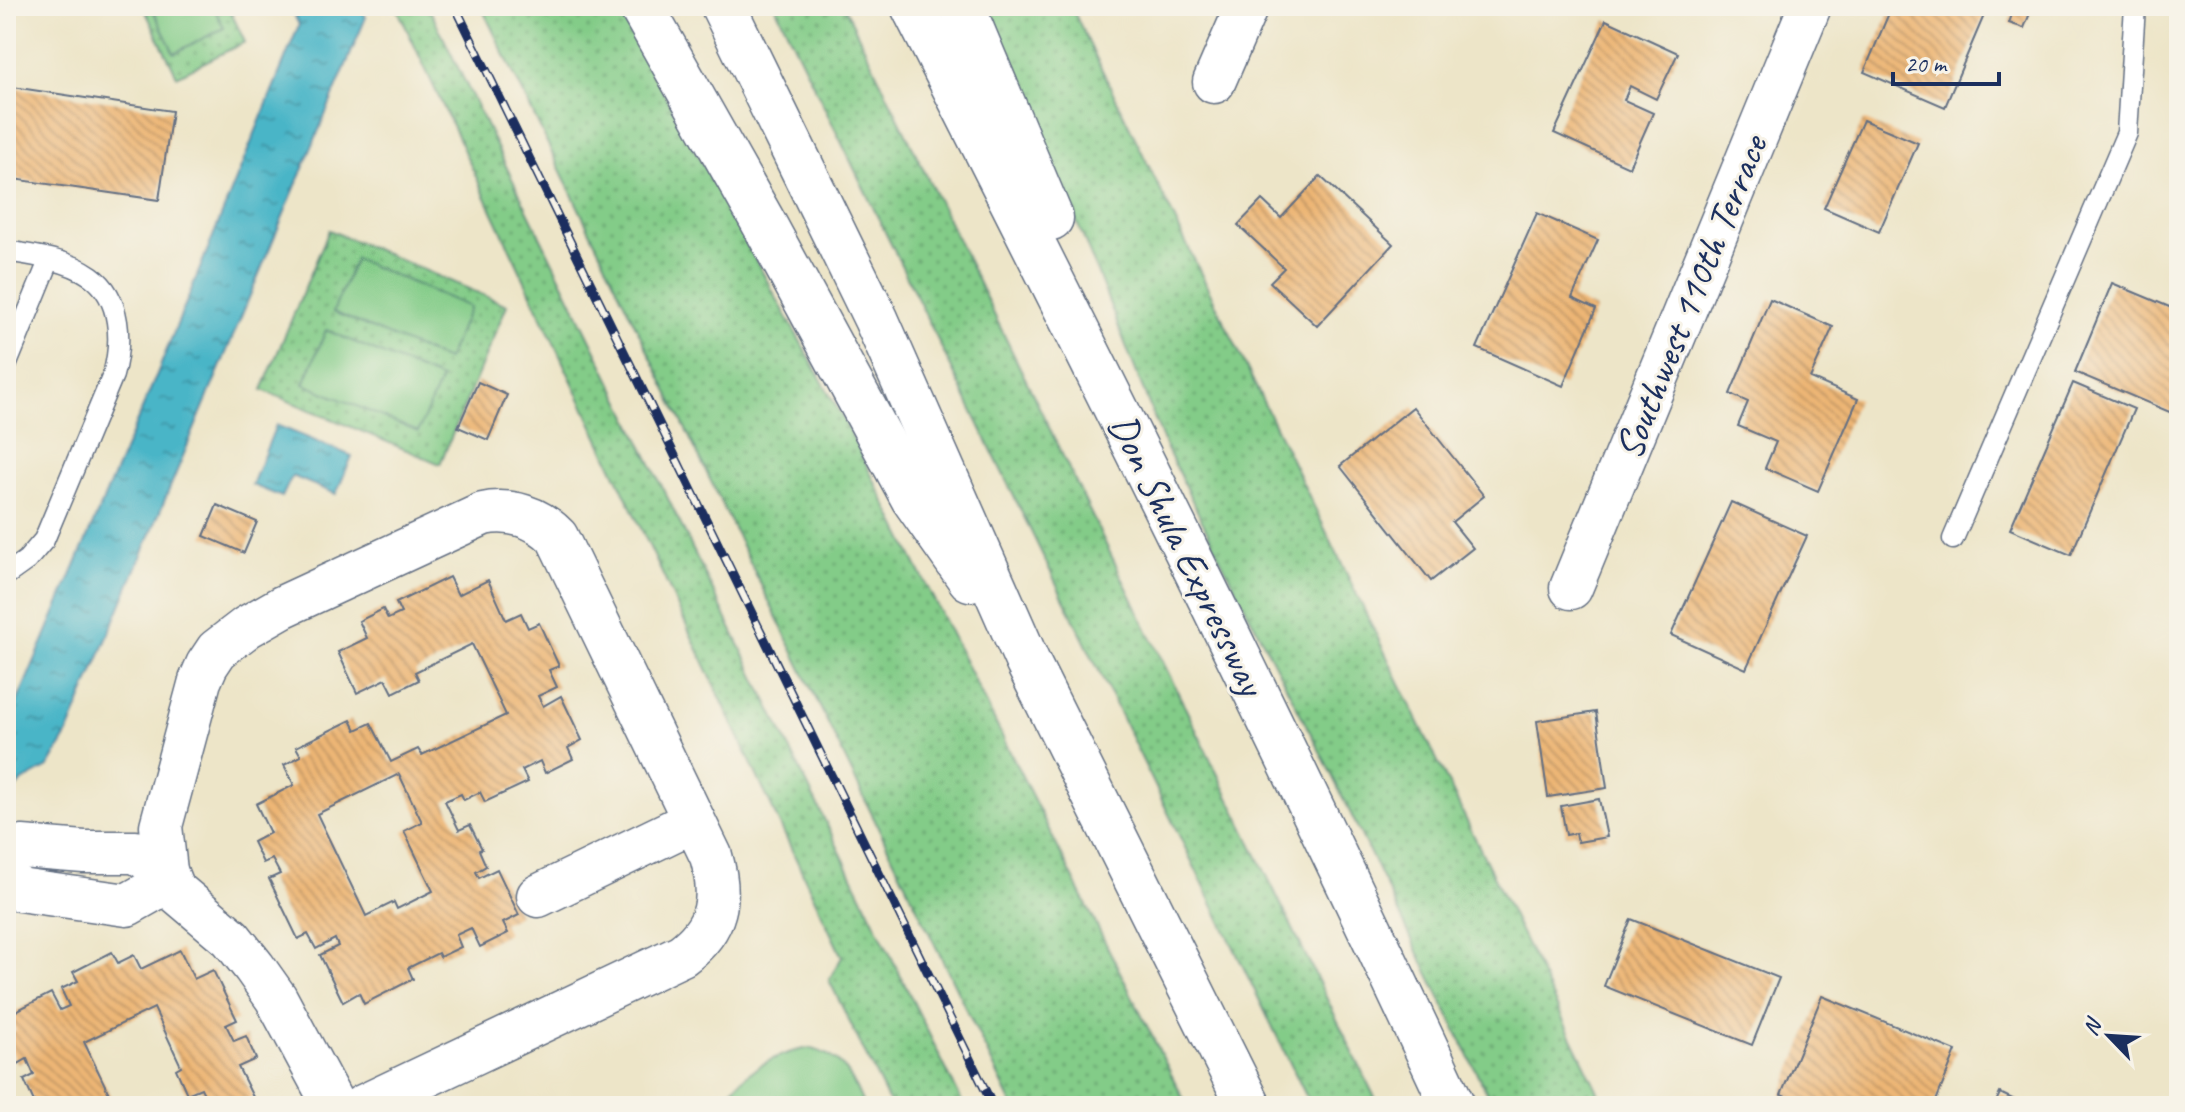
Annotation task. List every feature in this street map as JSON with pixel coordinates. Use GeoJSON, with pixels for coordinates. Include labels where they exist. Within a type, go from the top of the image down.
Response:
{"type":"FeatureCollection","features":[{"type":"Feature","properties":{"kind":"highway"},"geometry":{"type":"LineString","coordinates":[[641,6],[913,498],[1028,663]]}},
{"type":"Feature","properties":{"kind":"highway"},"geometry":{"type":"LineString","coordinates":[[723,6],[876,319],[1028,663],[1249,1106]]}},
{"type":"Feature","properties":{"kind":"highway","name":"Don Shula Expressway"},"geometry":{"type":"LineString","coordinates":[[913,6],[1107,387],[1369,925],[1453,1106]]}},
{"type":"Feature","properties":{"kind":"highway"},"geometry":{"type":"LineString","coordinates":[[962,6],[1068,258],[1107,387]]}},
{"type":"Feature","properties":{"kind":"street"},"geometry":{"type":"LineString","coordinates":[[1214,82],[1247,6]]}},
{"type":"Feature","properties":{"kind":"street","name":"Southwest 110th Terrace"},"geometry":{"type":"LineString","coordinates":[[1571,588],[1810,6]]}},
{"type":"Feature","properties":{"kind":"street"},"geometry":{"type":"LineString","coordinates":[[334,1106],[276,998],[254,967],[231,938],[173,889],[166,871],[161,826],[200,681],[217,650],[247,627],[317,589],[491,512],[511,513],[540,522],[557,537],[711,856],[718,881],[716,911],[702,939],[682,955],[363,1106]]}},
{"type":"Feature","properties":{"kind":"street"},"geometry":{"type":"LineString","coordinates":[[538,896],[693,821]]}},
{"type":"Feature","properties":{"kind":"street"},"geometry":{"type":"LineString","coordinates":[[6,855],[22,847],[136,852],[166,871]]}},
{"type":"Feature","properties":{"kind":"street"},"geometry":{"type":"LineString","coordinates":[[6,877],[19,890],[127,905],[150,892],[166,871]]}},
{"type":"Feature","properties":{"kind":"lane"},"geometry":{"type":"LineString","coordinates":[[1953,539],[2127,133],[2135,6]]}},
{"type":"Feature","properties":{"kind":"lane"},"geometry":{"type":"LineString","coordinates":[[6,251],[81,270],[99,284],[116,316],[113,375],[44,540],[27,560],[6,575]]}},
{"type":"Feature","properties":{"kind":"lane"},"geometry":{"type":"LineString","coordinates":[[6,366],[49,261]]}},
{"type":"Feature","properties":{"kind":"green space"},"geometry":{"type":"Polygon","coordinates":[[[143,6],[228,6],[245,42],[177,76],[143,6]]]}},
{"type":"Feature","properties":{"kind":"green space"},"geometry":{"type":"Polygon","coordinates":[[[151,6],[213,6],[224,28],[174,53],[151,6]]]}},
{"type":"Feature","properties":{"kind":"green space"},"geometry":{"type":"Polygon","coordinates":[[[396,6],[428,6],[964,1106],[891,1106],[829,980],[842,957],[396,6]]]}},
{"type":"Feature","properties":{"kind":"green space"},"geometry":{"type":"Polygon","coordinates":[[[481,6],[616,6],[848,428],[1187,1106],[1013,1106],[481,6]]]}},
{"type":"Feature","properties":{"kind":"green space"},"geometry":{"type":"Polygon","coordinates":[[[775,6],[844,6],[1379,1106],[1311,1106],[775,6]]]}},
{"type":"Feature","properties":{"kind":"green space"},"geometry":{"type":"Polygon","coordinates":[[[988,6],[1071,6],[1605,1106],[1493,1106],[1326,763],[1165,445],[988,6]]]}},
{"type":"Feature","properties":{"kind":"green space"},"geometry":{"type":"Polygon","coordinates":[[[329,230],[507,305],[440,464],[262,390],[329,230]]]}},
{"type":"Feature","properties":{"kind":"green space"},"geometry":{"type":"Polygon","coordinates":[[[355,259],[470,307],[447,360],[333,312],[355,259]]]}},
{"type":"Feature","properties":{"kind":"green space"},"geometry":{"type":"Polygon","coordinates":[[[326,330],[441,379],[418,432],[304,384],[326,330]]]}},
{"type":"Feature","properties":{"kind":"green space"},"geometry":{"type":"Polygon","coordinates":[[[809,1048],[839,1062],[850,1076],[864,1106],[722,1106],[738,1084],[758,1067],[783,1055],[809,1048]]]}},
{"type":"Feature","properties":{"kind":"water"},"geometry":{"type":"Polygon","coordinates":[[[290,6],[360,6],[366,17],[66,737],[48,767],[21,782],[6,799],[6,735],[15,707],[157,374],[299,25],[290,6]]]}},
{"type":"Feature","properties":{"kind":"water"},"geometry":{"type":"Polygon","coordinates":[[[276,425],[352,456],[336,494],[292,476],[282,497],[252,485],[276,425]]]}},
{"type":"Feature","properties":{"kind":"building"},"geometry":{"type":"Polygon","coordinates":[[[1892,6],[1988,6],[1945,107],[1864,72],[1892,6]]]}},
{"type":"Feature","properties":{"kind":"building"},"geometry":{"type":"Polygon","coordinates":[[[2015,6],[2033,6],[2024,28],[2009,23],[2015,6]]]}},
{"type":"Feature","properties":{"kind":"building"},"geometry":{"type":"Polygon","coordinates":[[[1606,20],[1678,53],[1656,99],[1630,86],[1624,100],[1653,113],[1629,167],[1554,133],[1606,20]]]}},
{"type":"Feature","properties":{"kind":"building"},"geometry":{"type":"Polygon","coordinates":[[[6,86],[172,111],[159,200],[6,178],[6,86]]]}},
{"type":"Feature","properties":{"kind":"building"},"geometry":{"type":"Polygon","coordinates":[[[1863,120],[1918,143],[1879,232],[1824,208],[1863,120]]]}},
{"type":"Feature","properties":{"kind":"building"},"geometry":{"type":"Polygon","coordinates":[[[1320,176],[1393,244],[1317,326],[1270,282],[1284,268],[1238,225],[1262,200],[1281,218],[1320,176]]]}},
{"type":"Feature","properties":{"kind":"building"},"geometry":{"type":"Polygon","coordinates":[[[1537,213],[1598,240],[1572,298],[1596,309],[1563,386],[1477,348],[1537,213]]]}},
{"type":"Feature","properties":{"kind":"building"},"geometry":{"type":"Polygon","coordinates":[[[2112,283],[2179,311],[2179,416],[2075,372],[2112,283]]]}},
{"type":"Feature","properties":{"kind":"building"},"geometry":{"type":"Polygon","coordinates":[[[1770,299],[1833,327],[1810,378],[1858,399],[1818,491],[1765,468],[1776,442],[1738,426],[1748,402],[1730,394],[1770,299]]]}},
{"type":"Feature","properties":{"kind":"building"},"geometry":{"type":"Polygon","coordinates":[[[478,382],[507,395],[488,440],[458,427],[478,382]]]}},
{"type":"Feature","properties":{"kind":"building"},"geometry":{"type":"Polygon","coordinates":[[[2073,383],[2134,409],[2071,555],[2010,529],[2073,383]]]}},
{"type":"Feature","properties":{"kind":"building"},"geometry":{"type":"Polygon","coordinates":[[[1413,407],[1484,496],[1452,522],[1473,548],[1431,581],[1340,466],[1413,407]]]}},
{"type":"Feature","properties":{"kind":"building"},"geometry":{"type":"Polygon","coordinates":[[[1731,502],[1807,536],[1746,669],[1671,635],[1731,502]]]}},
{"type":"Feature","properties":{"kind":"building"},"geometry":{"type":"Polygon","coordinates":[[[217,505],[257,522],[244,553],[204,536],[217,505]]]}},
{"type":"Feature","properties":{"kind":"building"},"geometry":{"type":"Polygon","coordinates":[[[449,577],[458,595],[488,580],[506,620],[521,613],[528,628],[539,623],[559,666],[549,670],[557,687],[538,696],[543,706],[561,696],[582,740],[568,748],[573,759],[545,773],[540,761],[522,770],[528,782],[485,802],[480,792],[464,800],[461,794],[445,801],[459,830],[470,825],[482,849],[479,850],[486,866],[476,872],[479,878],[497,869],[519,915],[503,923],[508,933],[480,947],[471,928],[456,935],[461,947],[440,957],[438,953],[408,968],[413,979],[364,1004],[359,993],[343,1002],[320,955],[338,946],[335,939],[316,949],[308,934],[298,939],[269,879],[280,874],[272,859],[263,863],[253,842],[270,833],[256,804],[294,785],[284,765],[301,756],[296,747],[351,720],[356,730],[371,723],[391,762],[418,749],[422,755],[506,715],[472,644],[415,672],[419,680],[393,693],[386,679],[357,693],[338,652],[367,638],[359,621],[383,609],[388,619],[401,613],[396,603],[449,577]],[[399,774],[317,814],[366,916],[394,902],[397,909],[433,891],[404,831],[422,822],[399,774]]]}},
{"type":"Feature","properties":{"kind":"building"},"geometry":{"type":"Polygon","coordinates":[[[1596,712],[1607,788],[1548,797],[1537,721],[1596,712]]]}},
{"type":"Feature","properties":{"kind":"building"},"geometry":{"type":"Polygon","coordinates":[[[1599,799],[1607,837],[1578,842],[1576,833],[1566,835],[1561,806],[1599,799]]]}},
{"type":"Feature","properties":{"kind":"building"},"geometry":{"type":"Polygon","coordinates":[[[1631,919],[1779,978],[1752,1045],[1604,986],[1631,919]]]}},
{"type":"Feature","properties":{"kind":"building"},"geometry":{"type":"Polygon","coordinates":[[[180,950],[194,979],[213,970],[237,1020],[226,1025],[234,1041],[246,1036],[256,1059],[238,1067],[253,1097],[241,1102],[243,1106],[210,1106],[201,1088],[187,1094],[176,1069],[181,1066],[154,1008],[84,1042],[115,1106],[36,1106],[24,1080],[34,1075],[27,1059],[18,1064],[6,1039],[6,1035],[16,1031],[8,1015],[51,993],[60,1010],[69,1006],[61,989],[78,981],[73,972],[112,952],[118,963],[134,955],[141,969],[180,950]]]}},
{"type":"Feature","properties":{"kind":"building"},"geometry":{"type":"Polygon","coordinates":[[[1822,996],[1956,1051],[1934,1106],[1809,1106],[1781,1095],[1822,996]]]}},
{"type":"Feature","properties":{"kind":"building"},"geometry":{"type":"Polygon","coordinates":[[[2000,1093],[2027,1106],[1994,1106],[2000,1093]]]}},
{"type":"Feature","properties":{"kind":"railway"},"geometry":{"type":"LineString","coordinates":[[455,6],[993,1106]]}}]}
